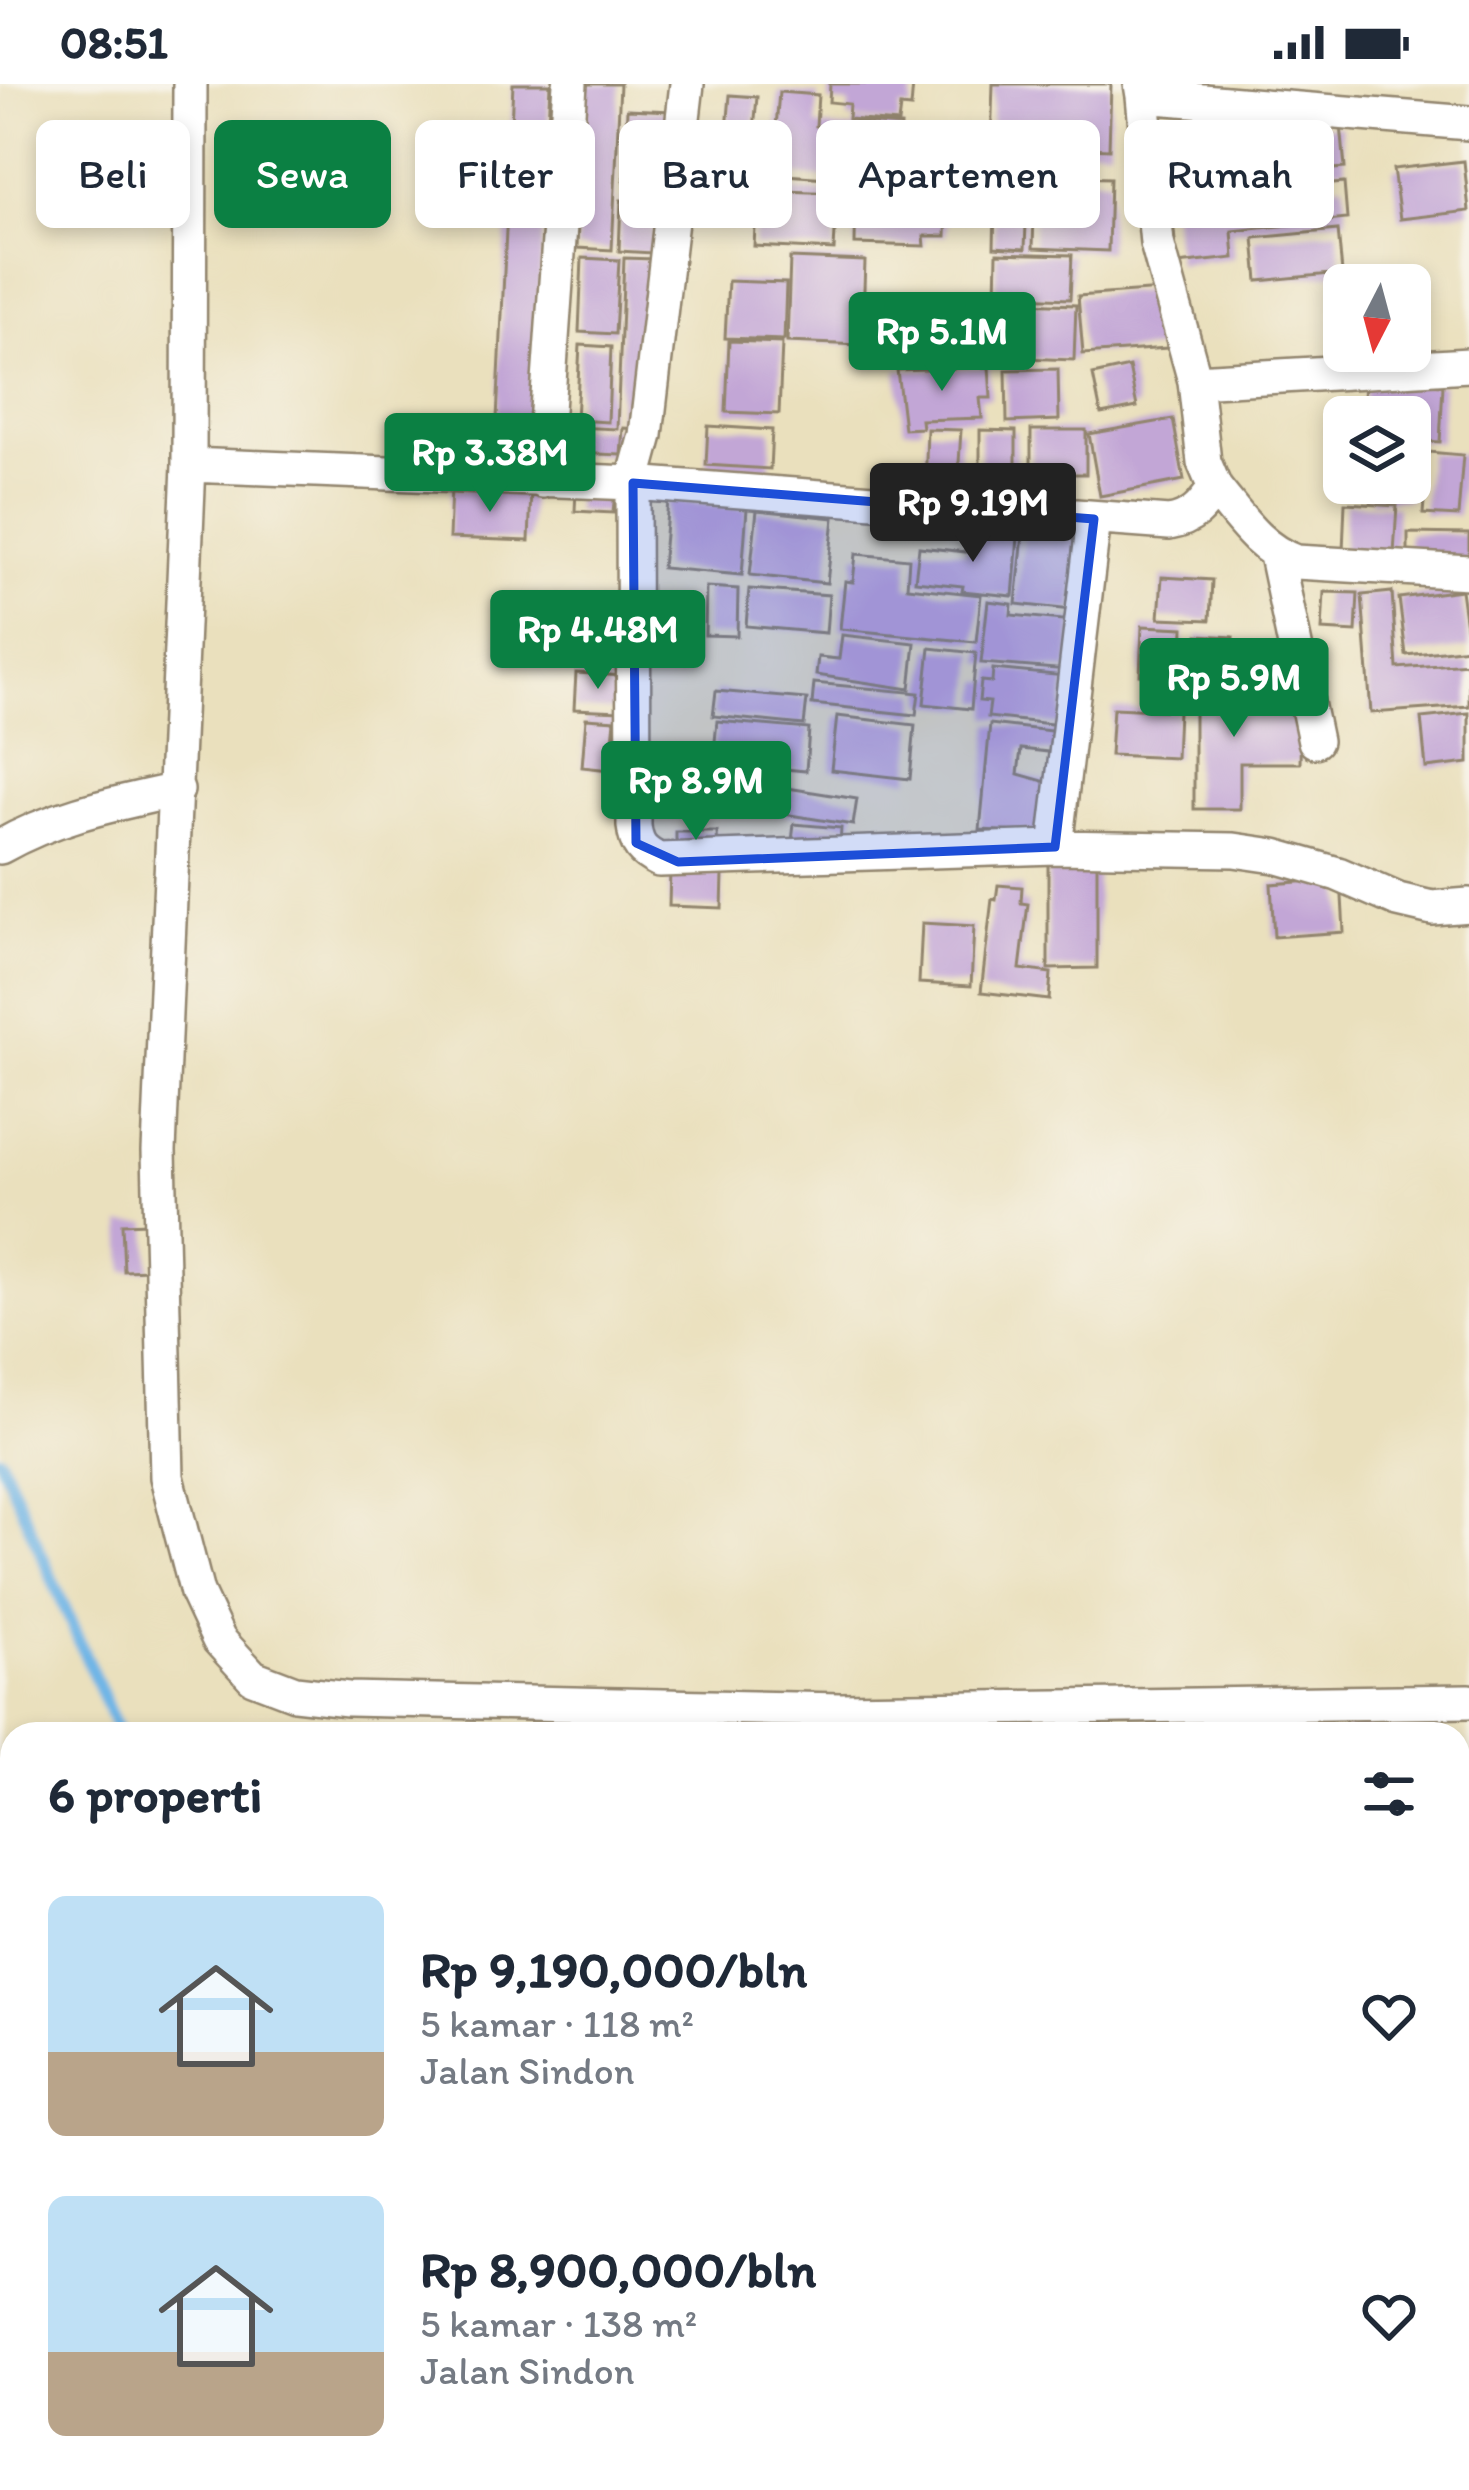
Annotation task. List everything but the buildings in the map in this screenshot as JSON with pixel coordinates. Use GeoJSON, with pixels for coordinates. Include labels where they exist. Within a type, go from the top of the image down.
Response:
{"type":"FeatureCollection","features":[{"type":"Feature","properties":{"kind":"street"},"geometry":{"type":"LineString","coordinates":[[190,84],[189,465],[159,1151],[167,1477],[197,1594],[219,1640],[253,1676],[295,1693],[348,1700],[747,1708],[1469,1701]]}},
{"type":"Feature","properties":{"kind":"street"},"geometry":{"type":"LineString","coordinates":[[542,481],[570,84]]}},
{"type":"Feature","properties":{"kind":"street"},"geometry":{"type":"LineString","coordinates":[[687,84],[646,435],[633,483],[634,826],[636,843],[645,854],[678,862],[1055,847],[1255,853],[1338,874],[1415,904],[1432,908],[1469,905]]}},
{"type":"Feature","properties":{"kind":"street"},"geometry":{"type":"LineString","coordinates":[[1469,123],[1142,90],[1157,243],[1195,381],[1204,462],[1215,488],[1261,543],[1296,562],[1469,572]]}},
{"type":"Feature","properties":{"kind":"street"},"geometry":{"type":"LineString","coordinates":[[1195,381],[1469,365]]}},
{"type":"Feature","properties":{"kind":"street"},"geometry":{"type":"LineString","coordinates":[[189,465],[633,483],[1169,523],[1199,511],[1215,488]]}},
{"type":"Feature","properties":{"kind":"street"},"geometry":{"type":"LineString","coordinates":[[1055,847],[1094,519]]}},
{"type":"Feature","properties":{"kind":"street"},"geometry":{"type":"LineString","coordinates":[[1276,555],[1316,741]]}},
{"type":"Feature","properties":{"kind":"street"},"geometry":{"type":"LineString","coordinates":[[0,847],[75,812],[177,790]]}},
{"type":"Feature","properties":{"kind":"highlighted area"},"geometry":{"type":"Polygon","coordinates":[[[633,483],[1094,519],[1055,847],[678,862],[636,843],[633,483]]]}},
{"type":"Feature","properties":{"kind":"waterway"},"geometry":{"type":"LineString","coordinates":[[0,1458],[114,1722]]}}]}
